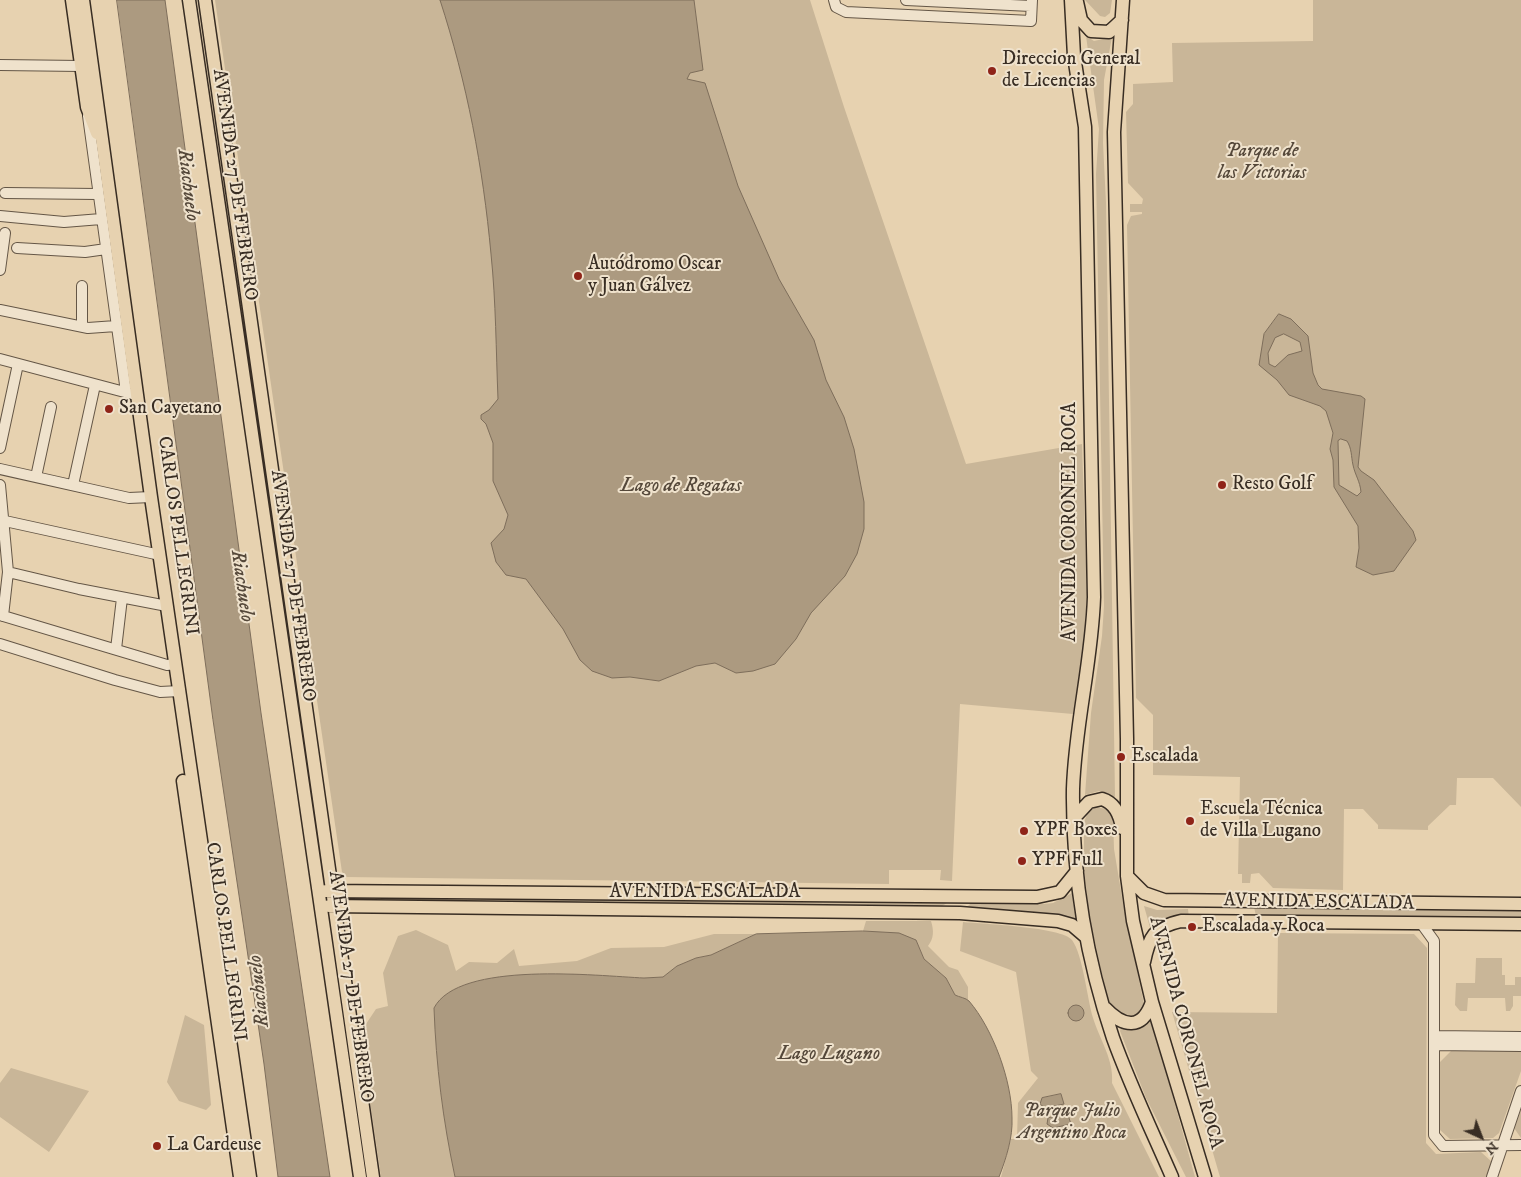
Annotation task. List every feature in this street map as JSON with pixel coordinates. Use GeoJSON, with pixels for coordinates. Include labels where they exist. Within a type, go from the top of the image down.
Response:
{"type":"FeatureCollection","features":[{"type":"Feature","properties":{"kind":"main road"},"geometry":{"type":"LineString","coordinates":[[72,0],[88,113],[103,147]]}},
{"type":"Feature","properties":{"kind":"main road","name":"CARLOS PELLEGRINI"},"geometry":{"type":"LineString","coordinates":[[82,0],[103,147],[132,394],[160,555],[250,1177]]}},
{"type":"Feature","properties":{"kind":"main road","name":"AVENIDA 27 DE FEBRERO"},"geometry":{"type":"LineString","coordinates":[[189,0],[319,906],[360,1177]]}},
{"type":"Feature","properties":{"kind":"main road","name":"AVENIDA 27 DE FEBRERO"},"geometry":{"type":"LineString","coordinates":[[205,0],[373,1177]]}},
{"type":"Feature","properties":{"kind":"main road","name":"AVENIDA CORONEL ROCA"},"geometry":{"type":"LineString","coordinates":[[1071,0],[1074,56],[1081,88],[1085,127],[1094,597],[1091,650],[1075,758],[1077,871],[1086,937],[1105,1008],[1122,1060],[1172,1177]]}},
{"type":"Feature","properties":{"kind":"main road"},"geometry":{"type":"LineString","coordinates":[[1077,0],[1081,20],[1091,31],[1109,32],[1122,20]]}},
{"type":"Feature","properties":{"kind":"main road","name":"AVENIDA CORONEL ROCA"},"geometry":{"type":"LineString","coordinates":[[1123,0],[1114,132],[1127,876],[1133,921],[1152,1002],[1205,1177]]}},
{"type":"Feature","properties":{"kind":"main road","name":"CARLOS PELLEGRINI"},"geometry":{"type":"LineString","coordinates":[[182,712],[178,724],[178,740],[240,1177]]}},
{"type":"Feature","properties":{"kind":"main road"},"geometry":{"type":"LineString","coordinates":[[1075,817],[1089,802],[1095,799],[1107,800],[1118,812],[1126,842]]}},
{"type":"Feature","properties":{"kind":"main road","name":"AVENIDA ESCALADA"},"geometry":{"type":"LineString","coordinates":[[317,891],[961,898],[1048,896],[1060,892],[1077,871]]}},
{"type":"Feature","properties":{"kind":"main road","name":"AVENIDA ESCALADA"},"geometry":{"type":"LineString","coordinates":[[1127,876],[1144,893],[1157,899],[1521,904]]}},
{"type":"Feature","properties":{"kind":"main road"},"geometry":{"type":"LineString","coordinates":[[960,914],[961,898]]}},
{"type":"Feature","properties":{"kind":"main road"},"geometry":{"type":"LineString","coordinates":[[1234,901],[1226,906],[1196,906],[1192,910],[1196,920],[1209,915],[1241,914],[1246,911],[1248,901]]}},
{"type":"Feature","properties":{"kind":"main road","name":"AVENIDA ESCALADA"},"geometry":{"type":"LineString","coordinates":[[319,906],[960,914],[1058,921],[1072,925],[1086,937]]}},
{"type":"Feature","properties":{"kind":"main road","name":"AVENIDA ESCALADA"},"geometry":{"type":"LineString","coordinates":[[1143,965],[1150,938],[1157,930],[1172,923],[1196,920],[1521,924]]}},
{"type":"Feature","properties":{"kind":"main road"},"geometry":{"type":"LineString","coordinates":[[1105,1008],[1118,1020],[1132,1023],[1143,1018],[1152,1002]]}},
{"type":"Feature","properties":{"kind":"street"},"geometry":{"type":"LineString","coordinates":[[834,0],[836,7],[846,12],[1031,21],[1031,3],[906,0]]}},
{"type":"Feature","properties":{"kind":"street"},"geometry":{"type":"LineString","coordinates":[[937,1],[937,17]]}},
{"type":"Feature","properties":{"kind":"street"},"geometry":{"type":"LineString","coordinates":[[0,65],[81,66]]}},
{"type":"Feature","properties":{"kind":"street"},"geometry":{"type":"LineString","coordinates":[[0,359],[132,394],[116,326],[97,194],[88,113]]}},
{"type":"Feature","properties":{"kind":"street"},"geometry":{"type":"LineString","coordinates":[[5,193],[97,194]]}},
{"type":"Feature","properties":{"kind":"street"},"geometry":{"type":"LineString","coordinates":[[0,216],[64,222],[101,219]]}},
{"type":"Feature","properties":{"kind":"street"},"geometry":{"type":"LineString","coordinates":[[0,270],[5,233]]}},
{"type":"Feature","properties":{"kind":"street"},"geometry":{"type":"LineString","coordinates":[[17,248],[85,252],[106,249]]}},
{"type":"Feature","properties":{"kind":"street"},"geometry":{"type":"LineString","coordinates":[[82,286],[82,326]]}},
{"type":"Feature","properties":{"kind":"street"},"geometry":{"type":"LineString","coordinates":[[0,310],[82,326],[101,328],[116,326]]}},
{"type":"Feature","properties":{"kind":"street"},"geometry":{"type":"LineString","coordinates":[[0,448],[18,364]]}},
{"type":"Feature","properties":{"kind":"street"},"geometry":{"type":"LineString","coordinates":[[73,485],[95,385]]}},
{"type":"Feature","properties":{"kind":"street"},"geometry":{"type":"LineString","coordinates":[[36,477],[51,407]]}},
{"type":"Feature","properties":{"kind":"street"},"geometry":{"type":"LineString","coordinates":[[0,469],[129,498],[151,497]]}},
{"type":"Feature","properties":{"kind":"street"},"geometry":{"type":"LineString","coordinates":[[0,485],[5,521],[8,572],[2,615],[167,665],[176,664]]}},
{"type":"Feature","properties":{"kind":"street"},"geometry":{"type":"LineString","coordinates":[[5,521],[160,555]]}},
{"type":"Feature","properties":{"kind":"street"},"geometry":{"type":"LineString","coordinates":[[8,572],[122,598],[167,606]]}},
{"type":"Feature","properties":{"kind":"street"},"geometry":{"type":"LineString","coordinates":[[116,649],[122,598]]}},
{"type":"Feature","properties":{"kind":"street"},"geometry":{"type":"LineString","coordinates":[[0,644],[124,683],[160,692],[180,691]]}},
{"type":"Feature","properties":{"kind":"street"},"geometry":{"type":"LineString","coordinates":[[1421,923],[1434,941],[1432,1127],[1437,1142],[1442,1146],[1521,1146]]}},
{"type":"Feature","properties":{"kind":"street"},"geometry":{"type":"LineString","coordinates":[[1434,941],[1448,924]]}},
{"type":"Feature","properties":{"kind":"street"},"geometry":{"type":"LineString","coordinates":[[1434,1040],[1521,1037]]}},
{"type":"Feature","properties":{"kind":"street"},"geometry":{"type":"LineString","coordinates":[[1434,1040],[1521,1046]]}},
{"type":"Feature","properties":{"kind":"street"},"geometry":{"type":"LineString","coordinates":[[1492,1177],[1521,1091]]}},
{"type":"Feature","properties":{"kind":"green space","name":"Autódromo Oscar y Juan Gálvez"},"geometry":{"type":"Polygon","coordinates":[[[215,0],[810,0],[844,107],[966,464],[1082,444],[1087,594],[1083,660],[1073,714],[960,704],[952,881],[940,880],[941,870],[889,870],[889,884],[346,877],[342,872],[215,0]]]}},
{"type":"Feature","properties":{"kind":"green space"},"geometry":{"type":"Polygon","coordinates":[[[1085,0],[1112,0],[1110,13],[1105,17],[1100,16],[1085,0]]]}},
{"type":"Feature","properties":{"kind":"green space","name":"Parque de las Victorias"},"geometry":{"type":"Polygon","coordinates":[[[1313,0],[1521,0],[1521,807],[1493,778],[1457,778],[1456,805],[1450,805],[1428,826],[1428,830],[1378,829],[1378,825],[1363,809],[1344,809],[1343,890],[1273,888],[1259,873],[1251,874],[1250,883],[1242,883],[1242,874],[1238,874],[1240,777],[1153,775],[1153,715],[1136,698],[1127,225],[1131,216],[1142,214],[1142,212],[1130,212],[1130,204],[1142,204],[1143,199],[1128,183],[1126,112],[1133,104],[1133,84],[1173,82],[1172,43],[1313,41],[1313,0]]]}},
{"type":"Feature","properties":{"kind":"green space"},"geometry":{"type":"Polygon","coordinates":[[[1086,36],[1094,41],[1112,37],[1104,80],[1103,143],[1106,203],[1115,797],[1099,791],[1085,795],[1091,713],[1102,636],[1104,606],[1096,174],[1099,129],[1086,36]]]}},
{"type":"Feature","properties":{"kind":"green space"},"geometry":{"type":"Polygon","coordinates":[[[1096,807],[1106,809],[1113,817],[1114,849],[1144,1004],[1141,1012],[1131,1020],[1112,1010],[1108,1001],[1089,915],[1084,868],[1084,822],[1088,812],[1096,807]]]}},
{"type":"Feature","properties":{"kind":"green space"},"geometry":{"type":"Polygon","coordinates":[[[1072,893],[1076,920],[966,908],[972,902],[1053,903],[1072,893]]]}},
{"type":"Feature","properties":{"kind":"green space"},"geometry":{"type":"Polygon","coordinates":[[[353,897],[947,903],[939,908],[348,900],[353,897]]]}},
{"type":"Feature","properties":{"kind":"green space"},"geometry":{"type":"Polygon","coordinates":[[[1144,906],[1157,910],[1188,909],[1189,918],[1151,931],[1144,906]]]}},
{"type":"Feature","properties":{"kind":"green space"},"geometry":{"type":"Polygon","coordinates":[[[1254,907],[1521,909],[1521,919],[1256,916],[1254,907]]]}},
{"type":"Feature","properties":{"kind":"green space"},"geometry":{"type":"Polygon","coordinates":[[[866,921],[931,921],[933,934],[928,946],[949,967],[958,970],[968,987],[968,1000],[955,995],[946,978],[924,959],[916,940],[863,931],[866,921]]]}},
{"type":"Feature","properties":{"kind":"green space","name":"Parque Julio Argentino Roca"},"geometry":{"type":"Polygon","coordinates":[[[963,922],[1038,929],[1054,932],[1072,940],[1082,966],[1093,1018],[1109,1058],[1112,1083],[1159,1177],[1001,1177],[1011,1139],[1017,1139],[1018,1103],[1038,1078],[1031,1071],[1016,972],[960,951],[963,922]]]}},
{"type":"Feature","properties":{"kind":"green space"},"geometry":{"type":"Polygon","coordinates":[[[416,930],[448,945],[456,971],[469,962],[497,963],[514,949],[519,966],[577,961],[611,948],[664,947],[714,934],[756,934],[711,955],[696,958],[677,966],[663,977],[532,974],[500,977],[471,983],[448,993],[434,1008],[436,1051],[441,1093],[455,1177],[381,1177],[360,1033],[376,1009],[388,1006],[383,973],[398,936],[416,930]]]}},
{"type":"Feature","properties":{"kind":"green space"},"geometry":{"type":"Polygon","coordinates":[[[1278,933],[1414,934],[1427,948],[1426,1143],[1436,1154],[1481,1152],[1492,1162],[1487,1177],[1220,1177],[1172,1012],[1277,1013],[1278,933]]]}},
{"type":"Feature","properties":{"kind":"green space"},"geometry":{"type":"Polygon","coordinates":[[[1476,958],[1502,958],[1502,975],[1505,975],[1505,985],[1515,985],[1515,977],[1521,977],[1521,996],[1513,996],[1513,1006],[1510,1011],[1506,1011],[1505,998],[1468,998],[1467,1011],[1460,1011],[1455,1005],[1456,983],[1475,983],[1476,958]]]}},
{"type":"Feature","properties":{"kind":"green space"},"geometry":{"type":"Polygon","coordinates":[[[185,1015],[204,1025],[211,1105],[206,1110],[179,1101],[167,1082],[185,1015]]]}},
{"type":"Feature","properties":{"kind":"green space"},"geometry":{"type":"Polygon","coordinates":[[[1149,1018],[1152,1021],[1195,1177],[1186,1177],[1146,1098],[1120,1031],[1121,1028],[1134,1027],[1149,1018]]]}},
{"type":"Feature","properties":{"kind":"green space"},"geometry":{"type":"Polygon","coordinates":[[[1451,1051],[1521,1051],[1521,1071],[1499,1133],[1493,1138],[1450,1139],[1440,1130],[1440,1062],[1451,1051]]]}},
{"type":"Feature","properties":{"kind":"green space"},"geometry":{"type":"Polygon","coordinates":[[[11,1068],[89,1091],[49,1152],[0,1117],[0,1083],[11,1068]]]}},
{"type":"Feature","properties":{"kind":"green space"},"geometry":{"type":"Polygon","coordinates":[[[1521,1107],[1521,1138],[1514,1128],[1521,1107]]]}},
{"type":"Feature","properties":{"kind":"water","name":"Riachuelo"},"geometry":{"type":"Polygon","coordinates":[[[117,0],[165,0],[261,713],[330,1177],[278,1177],[264,1064],[213,720],[117,0]]]}},
{"type":"Feature","properties":{"kind":"water","name":"Lago de Regatas"},"geometry":{"type":"Polygon","coordinates":[[[440,0],[694,0],[703,70],[690,73],[687,79],[705,83],[738,186],[779,279],[814,340],[826,380],[844,417],[854,449],[864,502],[864,529],[857,554],[845,576],[811,613],[796,639],[775,664],[753,671],[736,673],[715,663],[696,666],[659,681],[630,677],[612,678],[592,671],[580,660],[563,629],[526,579],[506,575],[496,562],[491,543],[504,529],[508,515],[493,481],[493,443],[486,424],[481,419],[481,415],[489,410],[498,399],[495,308],[488,222],[473,126],[450,31],[440,0]]]}},
{"type":"Feature","properties":{"kind":"water"},"geometry":{"type":"Polygon","coordinates":[[[1279,314],[1291,319],[1308,336],[1313,373],[1318,385],[1322,389],[1361,396],[1365,399],[1358,467],[1374,480],[1413,531],[1416,540],[1394,571],[1373,575],[1356,567],[1359,548],[1358,526],[1334,487],[1333,460],[1330,449],[1333,433],[1326,411],[1320,406],[1289,395],[1277,380],[1259,365],[1264,334],[1279,314]],[[1284,334],[1275,338],[1268,353],[1269,364],[1275,367],[1288,355],[1302,351],[1300,342],[1284,334]],[[1341,439],[1338,441],[1339,485],[1357,496],[1361,492],[1350,447],[1347,441],[1341,439]]]}},
{"type":"Feature","properties":{"kind":"water","name":"Lago Lugano"},"geometry":{"type":"Polygon","coordinates":[[[863,931],[899,933],[916,940],[924,959],[946,978],[955,995],[969,1001],[986,1026],[1000,1056],[1011,1103],[1012,1125],[1010,1140],[999,1177],[455,1177],[441,1093],[436,1051],[434,1008],[448,993],[471,983],[499,977],[531,974],[663,977],[677,966],[696,958],[711,955],[756,934],[863,931]]]}},
{"type":"Feature","properties":{"kind":"water"},"geometry":{"type":"Polygon","coordinates":[[[1076,1005],[1082,1007],[1084,1013],[1082,1019],[1076,1021],[1070,1019],[1068,1013],[1070,1007],[1076,1005]]]}},
{"type":"Feature","properties":{"kind":"water"},"geometry":{"type":"Polygon","coordinates":[[[1061,1094],[1064,1104],[1045,1108],[1040,1104],[1042,1098],[1061,1094]]]}},
{"type":"Feature","properties":{"kind":"water"},"geometry":{"type":"Polygon","coordinates":[[[1068,1115],[1071,1124],[1053,1128],[1047,1124],[1048,1118],[1068,1115]]]}},
{"type":"Feature","properties":{"kind":"place","name":"Direccion General de Licencias"},"geometry":{"type":"Point","coordinates":[992,71]}},
{"type":"Feature","properties":{"kind":"place","name":"Autódromo Oscar y Juan Gálvez"},"geometry":{"type":"Point","coordinates":[578,276]}},
{"type":"Feature","properties":{"kind":"place","name":"San Cayetano"},"geometry":{"type":"Point","coordinates":[109,409]}},
{"type":"Feature","properties":{"kind":"place","name":"Resto Golf"},"geometry":{"type":"Point","coordinates":[1222,485]}},
{"type":"Feature","properties":{"kind":"place","name":"Escalada"},"geometry":{"type":"Point","coordinates":[1121,757]}},
{"type":"Feature","properties":{"kind":"place","name":"Escuela Técnica de Villa Lugano"},"geometry":{"type":"Point","coordinates":[1190,821]}},
{"type":"Feature","properties":{"kind":"place","name":"YPF Boxes"},"geometry":{"type":"Point","coordinates":[1024,831]}},
{"type":"Feature","properties":{"kind":"place","name":"YPF Full"},"geometry":{"type":"Point","coordinates":[1022,861]}},
{"type":"Feature","properties":{"kind":"place","name":"Escalada y Roca"},"geometry":{"type":"Point","coordinates":[1192,927]}},
{"type":"Feature","properties":{"kind":"place","name":"La Cardeuse"},"geometry":{"type":"Point","coordinates":[157,1146]}}]}
